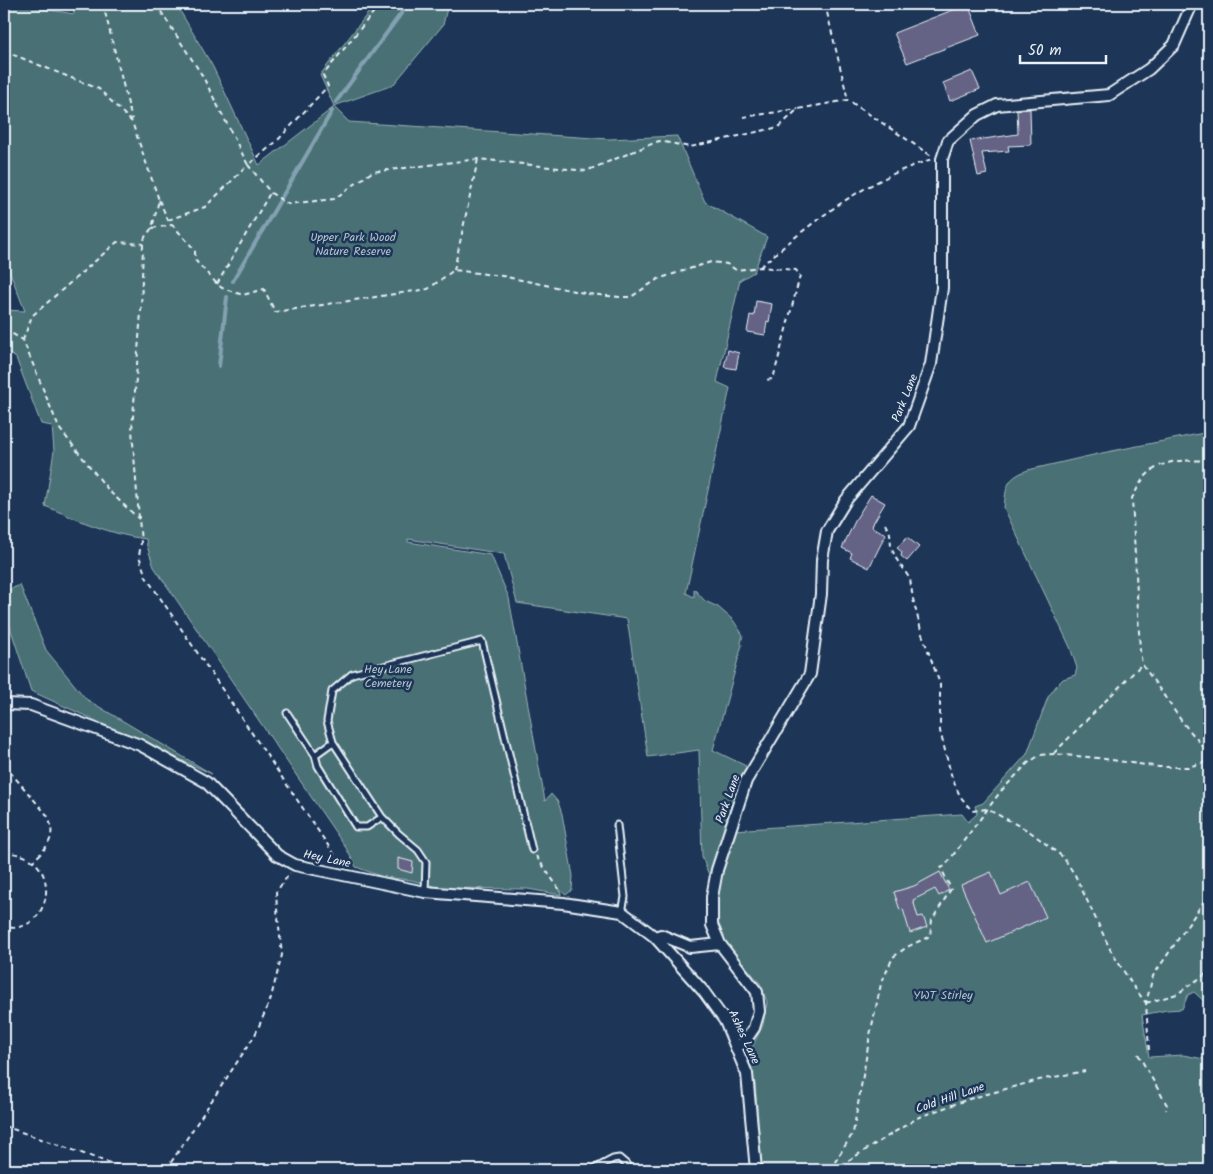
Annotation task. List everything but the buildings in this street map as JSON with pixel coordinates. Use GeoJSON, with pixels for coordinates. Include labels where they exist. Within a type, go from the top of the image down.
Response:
{"type":"FeatureCollection","features":[{"type":"Feature","properties":{"kind":"street","name":"Park Lane"},"geometry":{"type":"LineString","coordinates":[[737,1047],[745,1041],[754,1028],[759,1011],[757,992],[720,944],[712,925],[712,897],[717,870],[746,781],[810,674],[821,594],[822,560],[827,531],[846,500],[909,426],[931,364],[942,288],[942,159],[948,141],[977,114],[997,105],[1109,95],[1149,70],[1174,45],[1192,4]]}},
{"type":"Feature","properties":{"kind":"street","name":"Hey Lane"},"geometry":{"type":"LineString","coordinates":[[4,704],[31,705],[140,745],[206,782],[277,855],[295,865],[425,892],[563,902],[622,912],[655,937]]}},
{"type":"Feature","properties":{"kind":"street"},"geometry":{"type":"LineString","coordinates":[[655,937],[661,935],[690,947],[720,944]]}},
{"type":"Feature","properties":{"kind":"street","name":"Ashes Lane"},"geometry":{"type":"LineString","coordinates":[[655,937],[704,992],[725,1021],[737,1047],[747,1074],[756,1170]]}},
{"type":"Feature","properties":{"kind":"lane"},"geometry":{"type":"LineString","coordinates":[[425,892],[426,862],[418,850],[382,817],[333,742],[327,721],[332,691],[352,674],[482,641],[532,850]]}},
{"type":"Feature","properties":{"kind":"lane"},"geometry":{"type":"LineString","coordinates":[[287,713],[315,755],[318,766],[356,827],[367,827],[382,817]]}},
{"type":"Feature","properties":{"kind":"lane"},"geometry":{"type":"LineString","coordinates":[[315,755],[333,742]]}},
{"type":"Feature","properties":{"kind":"lane"},"geometry":{"type":"LineString","coordinates":[[617,825],[625,897],[622,912]]}},
{"type":"Feature","properties":{"kind":"lane"},"geometry":{"type":"LineString","coordinates":[[592,1170],[613,1159],[619,1158],[630,1170]]}},
{"type":"Feature","properties":{"kind":"path"},"geometry":{"type":"LineString","coordinates":[[102,4],[132,122],[159,200],[168,220],[195,250],[196,260],[217,284],[222,288],[243,295],[264,289],[275,312],[428,290],[454,270],[478,159]]}},
{"type":"Feature","properties":{"kind":"path"},"geometry":{"type":"LineString","coordinates":[[156,4],[202,75],[248,165],[271,193],[288,204],[334,199],[372,172],[478,159],[586,171],[659,141],[690,147],[779,128],[798,109]]}},
{"type":"Feature","properties":{"kind":"path"},"geometry":{"type":"LineString","coordinates":[[168,220],[205,207],[248,165],[277,142],[328,86],[323,75],[380,4]]}},
{"type":"Feature","properties":{"kind":"path"},"geometry":{"type":"LineString","coordinates":[[760,267],[823,214],[859,192],[905,168],[935,159],[848,100],[825,4]]}},
{"type":"Feature","properties":{"kind":"path"},"geometry":{"type":"LineString","coordinates":[[4,51],[99,88],[132,122]]}},
{"type":"Feature","properties":{"kind":"path"},"geometry":{"type":"LineString","coordinates":[[743,117],[848,100]]}},
{"type":"Feature","properties":{"kind":"path"},"geometry":{"type":"LineString","coordinates":[[217,284],[271,193]]}},
{"type":"Feature","properties":{"kind":"path"},"geometry":{"type":"LineString","coordinates":[[159,200],[152,228],[145,237],[143,244],[141,312],[132,430],[141,544],[139,556],[146,577],[340,862],[338,874]]}},
{"type":"Feature","properties":{"kind":"path"},"geometry":{"type":"LineString","coordinates":[[152,228],[173,225]]}},
{"type":"Feature","properties":{"kind":"path"},"geometry":{"type":"LineString","coordinates":[[23,340],[32,316],[117,242],[143,244]]}},
{"type":"Feature","properties":{"kind":"path"},"geometry":{"type":"LineString","coordinates":[[454,270],[502,276],[589,294],[619,297],[631,297],[658,279],[712,262],[727,264],[736,270],[760,267],[796,270],[800,276],[774,379],[766,380]]}},
{"type":"Feature","properties":{"kind":"path"},"geometry":{"type":"LineString","coordinates":[[4,332],[10,332],[23,340],[59,428],[110,492],[139,519]]}},
{"type":"Feature","properties":{"kind":"path"},"geometry":{"type":"LineString","coordinates":[[1209,461],[1183,460],[1161,464],[1144,478],[1132,498],[1142,664],[1183,723],[1209,753]]}},
{"type":"Feature","properties":{"kind":"path"},"geometry":{"type":"LineString","coordinates":[[885,524],[890,533],[891,546],[895,557],[910,579],[922,634],[940,684],[940,731],[952,778],[960,796],[972,811],[987,809],[1029,831],[1062,857],[1075,875],[1111,951],[1146,1003]]}},
{"type":"Feature","properties":{"kind":"path"},"geometry":{"type":"LineString","coordinates":[[1054,754],[1142,664]]}},
{"type":"Feature","properties":{"kind":"path"},"geometry":{"type":"LineString","coordinates":[[832,1170],[853,1134],[881,984],[893,956],[930,936],[932,920],[951,889],[941,868],[945,866],[1001,791],[1028,763],[1040,755],[1054,754],[1098,758],[1159,767],[1188,767],[1209,761]]}},
{"type":"Feature","properties":{"kind":"path"},"geometry":{"type":"LineString","coordinates":[[4,765],[47,815],[52,824],[50,842],[33,861]]}},
{"type":"Feature","properties":{"kind":"path"},"geometry":{"type":"LineString","coordinates":[[532,850],[562,893],[563,902]]}},
{"type":"Feature","properties":{"kind":"path"},"geometry":{"type":"LineString","coordinates":[[4,853],[16,853],[28,857],[38,864],[44,875],[47,887],[46,900],[32,920],[20,926],[4,926]]}},
{"type":"Feature","properties":{"kind":"path"},"geometry":{"type":"LineString","coordinates":[[166,1170],[255,1035],[270,1001],[282,955],[276,892],[295,865]]}},
{"type":"Feature","properties":{"kind":"path"},"geometry":{"type":"LineString","coordinates":[[1149,1050],[1146,1003],[1153,976],[1209,894]]}},
{"type":"Feature","properties":{"kind":"path"},"geometry":{"type":"LineString","coordinates":[[1146,1003],[1177,994],[1209,972]]}},
{"type":"Feature","properties":{"kind":"path"},"geometry":{"type":"LineString","coordinates":[[1138,1054],[1167,1105],[1166,1110]]}},
{"type":"Feature","properties":{"kind":"path","name":"Cold Hill Lane"},"geometry":{"type":"LineString","coordinates":[[832,1170],[918,1117],[1039,1080],[1085,1072]]}},
{"type":"Feature","properties":{"kind":"path"},"geometry":{"type":"LineString","coordinates":[[4,1126],[130,1170]]}},
{"type":"Feature","properties":{"kind":"green space"},"geometry":{"type":"Polygon","coordinates":[[[73,4],[176,4],[213,67],[259,165],[334,107],[349,122],[609,139],[677,136],[705,202],[767,237],[754,272],[740,280],[717,382],[730,388],[686,593],[694,597],[694,589],[705,601],[718,607],[733,620],[743,635],[742,645],[713,750],[746,766],[709,875],[702,857],[699,750],[648,757],[627,619],[517,603],[504,554],[408,539],[408,542],[491,555],[509,598],[545,801],[551,794],[558,802],[562,814],[573,876],[572,890],[566,895],[560,890],[561,895],[528,889],[441,888],[411,880],[383,877],[356,867],[346,848],[154,567],[146,539],[120,534],[82,522],[45,506],[54,451],[52,426],[41,424],[16,358],[4,350],[4,310],[25,311],[4,257],[4,5],[74,14],[73,4]]]}},
{"type":"Feature","properties":{"kind":"green space"},"geometry":{"type":"Polygon","coordinates":[[[375,4],[448,4],[443,25],[393,85],[334,106],[320,75],[375,4]]]}},
{"type":"Feature","properties":{"kind":"green space","name":"YWT Stirley"},"geometry":{"type":"Polygon","coordinates":[[[1209,432],[1209,1003],[1206,1003],[1194,992],[1188,995],[1182,1009],[1142,1015],[1149,1057],[1183,1055],[1209,1060],[1209,1170],[762,1170],[755,1083],[749,1065],[753,1045],[763,1025],[767,1002],[760,983],[722,939],[717,924],[715,901],[720,872],[734,830],[962,814],[968,822],[977,814],[975,806],[983,803],[1027,754],[1048,697],[1063,679],[1075,675],[1077,668],[1070,647],[1004,508],[1008,484],[1015,476],[1028,470],[1209,432]]]}},
{"type":"Feature","properties":{"kind":"green space"},"geometry":{"type":"Polygon","coordinates":[[[20,585],[46,650],[86,699],[212,774],[31,691],[4,609],[4,592],[20,585]]]}},
{"type":"Feature","properties":{"kind":"waterway"},"geometry":{"type":"LineString","coordinates":[[336,102],[408,4]]}},
{"type":"Feature","properties":{"kind":"waterway"},"geometry":{"type":"LineString","coordinates":[[233,281],[332,111]]}},
{"type":"Feature","properties":{"kind":"waterway"},"geometry":{"type":"LineString","coordinates":[[219,366],[227,297]]}},
{"type":"Feature","properties":{"kind":"park label","name":"Upper Park Wood Nature Reserve"},"geometry":{"type":"Point","coordinates":[353,244]}},
{"type":"Feature","properties":{"kind":"park label","name":"Hey Lane Cemetery"},"geometry":{"type":"Point","coordinates":[388,676]}}]}
